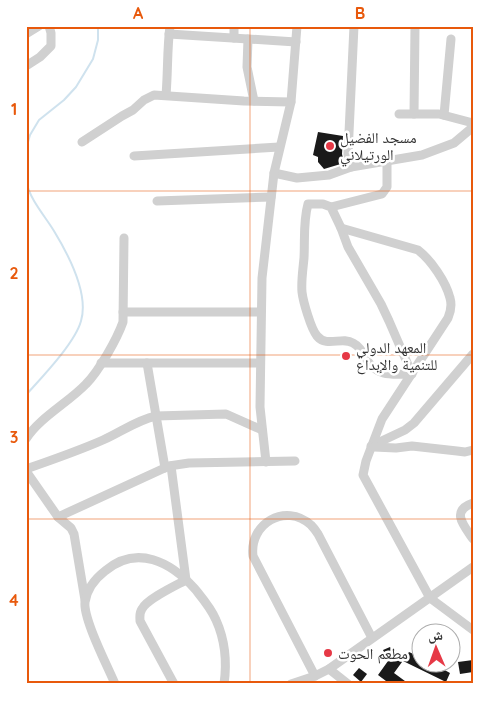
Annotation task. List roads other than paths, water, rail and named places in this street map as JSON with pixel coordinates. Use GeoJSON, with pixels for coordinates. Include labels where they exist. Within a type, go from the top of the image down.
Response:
{"type":"FeatureCollection","features":[{"type":"Feature","properties":{"kind":"street"},"geometry":{"type":"LineString","coordinates":[[26,34],[39,26]]}},
{"type":"Feature","properties":{"kind":"street"},"geometry":{"type":"LineString","coordinates":[[26,66],[40,57],[51,46],[49,26]]}},
{"type":"Feature","properties":{"kind":"street"},"geometry":{"type":"LineString","coordinates":[[234,26],[234,38]]}},
{"type":"Feature","properties":{"kind":"street"},"geometry":{"type":"LineString","coordinates":[[266,462],[260,407],[262,278],[274,173],[291,102],[297,26]]}},
{"type":"Feature","properties":{"kind":"street"},"geometry":{"type":"LineString","coordinates":[[351,167],[348,154],[354,26]]}},
{"type":"Feature","properties":{"kind":"street"},"geometry":{"type":"LineString","coordinates":[[414,114],[415,26]]}},
{"type":"Feature","properties":{"kind":"street"},"geometry":{"type":"LineString","coordinates":[[166,95],[169,30],[234,38],[296,42]]}},
{"type":"Feature","properties":{"kind":"street"},"geometry":{"type":"LineString","coordinates":[[248,39],[247,67],[254,101]]}},
{"type":"Feature","properties":{"kind":"street"},"geometry":{"type":"LineString","coordinates":[[444,115],[451,39]]}},
{"type":"Feature","properties":{"kind":"street"},"geometry":{"type":"LineString","coordinates":[[82,142],[154,95],[291,102]]}},
{"type":"Feature","properties":{"kind":"street"},"geometry":{"type":"LineString","coordinates":[[399,114],[439,114],[473,123]]}},
{"type":"Feature","properties":{"kind":"street"},"geometry":{"type":"LineString","coordinates":[[274,173],[297,178],[329,175],[351,167],[422,155],[454,143],[473,127]]}},
{"type":"Feature","properties":{"kind":"street"},"geometry":{"type":"LineString","coordinates":[[134,156],[279,147]]}},
{"type":"Feature","properties":{"kind":"street"},"geometry":{"type":"LineString","coordinates":[[387,161],[387,187],[382,194],[331,207],[323,204],[308,204],[305,217],[302,292],[308,314],[317,335],[326,342],[348,340],[354,343],[363,353],[369,364],[377,371],[386,374],[412,374]]}},
{"type":"Feature","properties":{"kind":"street"},"geometry":{"type":"LineString","coordinates":[[157,201],[271,197]]}},
{"type":"Feature","properties":{"kind":"street"},"geometry":{"type":"LineString","coordinates":[[331,207],[355,261],[385,312],[412,374]]}},
{"type":"Feature","properties":{"kind":"street"},"geometry":{"type":"LineString","coordinates":[[340,228],[418,250],[424,254],[444,282],[451,299],[451,309],[448,318],[382,419],[366,461],[363,476],[430,598],[473,630]]}},
{"type":"Feature","properties":{"kind":"street"},"geometry":{"type":"LineString","coordinates":[[26,439],[34,428],[86,384],[119,332],[123,322],[124,238]]}},
{"type":"Feature","properties":{"kind":"street"},"geometry":{"type":"LineString","coordinates":[[123,312],[261,312]]}},
{"type":"Feature","properties":{"kind":"street"},"geometry":{"type":"LineString","coordinates":[[372,446],[405,430],[414,423],[473,354]]}},
{"type":"Feature","properties":{"kind":"street"},"geometry":{"type":"LineString","coordinates":[[101,363],[260,363]]}},
{"type":"Feature","properties":{"kind":"street"},"geometry":{"type":"LineString","coordinates":[[147,363],[156,416],[168,467],[186,580]]}},
{"type":"Feature","properties":{"kind":"street"},"geometry":{"type":"LineString","coordinates":[[115,684],[88,620],[74,534],[71,528],[58,517],[26,470],[106,439],[146,418],[156,416],[226,414],[262,430]]}},
{"type":"Feature","properties":{"kind":"street"},"geometry":{"type":"LineString","coordinates":[[372,446],[396,448],[412,446],[465,452],[473,450]]}},
{"type":"Feature","properties":{"kind":"street"},"geometry":{"type":"LineString","coordinates":[[58,517],[168,467],[189,463],[294,461]]}},
{"type":"Feature","properties":{"kind":"street"},"geometry":{"type":"LineString","coordinates":[[473,503],[466,505],[460,515],[461,521],[473,539]]}},
{"type":"Feature","properties":{"kind":"street"},"geometry":{"type":"LineString","coordinates":[[315,676],[253,556],[252,550],[255,537],[268,521],[283,515],[305,521],[312,526],[318,534],[372,638]]}},
{"type":"Feature","properties":{"kind":"street"},"geometry":{"type":"LineString","coordinates":[[85,602],[93,584],[101,574],[111,566],[122,561],[145,558],[156,560],[172,568],[209,605],[217,622],[223,643],[226,668],[224,684]]}},
{"type":"Feature","properties":{"kind":"street"},"geometry":{"type":"LineString","coordinates":[[291,684],[329,669],[473,568]]}},
{"type":"Feature","properties":{"kind":"street"},"geometry":{"type":"LineString","coordinates":[[174,684],[140,621],[140,615],[142,608],[147,602],[186,580]]}},
{"type":"Feature","properties":{"kind":"street"},"geometry":{"type":"LineString","coordinates":[[329,669],[346,683]]}},
{"type":"Feature","properties":{"kind":"waterway"},"geometry":{"type":"LineString","coordinates":[[26,149],[30,135],[39,120],[64,100],[76,87],[93,59],[98,40],[98,26]]}},
{"type":"Feature","properties":{"kind":"waterway"},"geometry":{"type":"LineString","coordinates":[[26,181],[34,201],[54,231],[71,262],[80,287],[83,310],[78,330],[72,339],[57,360],[26,395]]}},
{"type":"Feature","properties":{"kind":"place","name":"مسجد الفضيل الورتيلاني"},"geometry":{"type":"Point","coordinates":[330,146]}},
{"type":"Feature","properties":{"kind":"place","name":"المعهد الدولي للتنمية والإبداع"},"geometry":{"type":"Point","coordinates":[346,356]}},
{"type":"Feature","properties":{"kind":"place","name":"مطعم الحوت"},"geometry":{"type":"Point","coordinates":[328,653]}}]}
